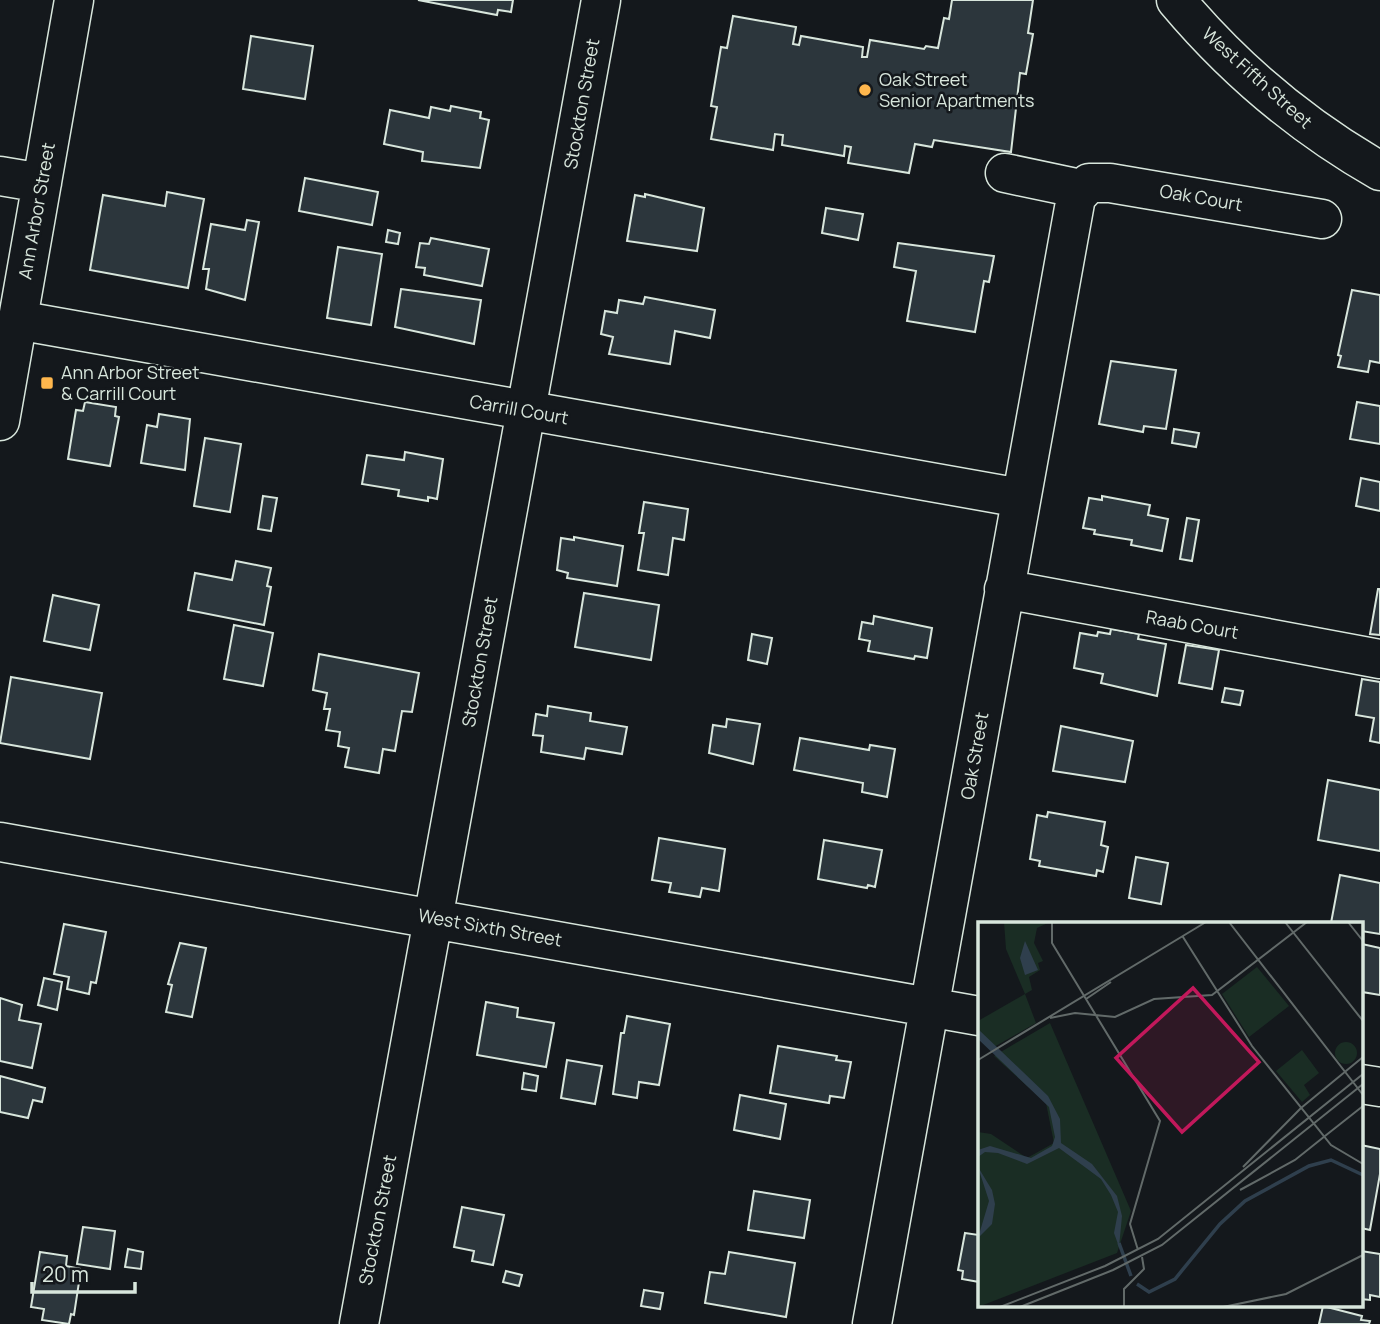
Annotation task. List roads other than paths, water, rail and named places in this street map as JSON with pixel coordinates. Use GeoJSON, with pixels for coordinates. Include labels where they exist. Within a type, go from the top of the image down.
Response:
{"type":"FeatureCollection","features":[{"type":"Feature","properties":{"kind":"street","name":"Ann Arbor Street"},"geometry":{"type":"LineString","coordinates":[[1,404],[74,0]]}},
{"type":"Feature","properties":{"kind":"street","name":"Stockton Street"},"geometry":{"type":"LineString","coordinates":[[359,1324],[601,0]]}},
{"type":"Feature","properties":{"kind":"street","name":"West Fifth Street"},"geometry":{"type":"LineString","coordinates":[[1176,0],[1207,35],[1280,103],[1339,147],[1380,171]]}},
{"type":"Feature","properties":{"kind":"street"},"geometry":{"type":"LineString","coordinates":[[1005,173],[1081,189]]}},
{"type":"Feature","properties":{"kind":"street"},"geometry":{"type":"LineString","coordinates":[[0,176],[41,183]]}},
{"type":"Feature","properties":{"kind":"street","name":"Oak Court"},"geometry":{"type":"LineString","coordinates":[[1081,189],[1093,182],[1110,183],[1322,219]]}},
{"type":"Feature","properties":{"kind":"street","name":"Oak Street"},"geometry":{"type":"LineString","coordinates":[[872,1324],[1068,230],[1074,201],[1081,189]]}},
{"type":"Feature","properties":{"kind":"street","name":"Carrill Court"},"geometry":{"type":"LineString","coordinates":[[17,320],[1021,498]]}},
{"type":"Feature","properties":{"kind":"street","name":"Raab Court"},"geometry":{"type":"LineString","coordinates":[[1004,589],[1380,659]]}},
{"type":"Feature","properties":{"kind":"street","name":"West Sixth Street"},"geometry":{"type":"LineString","coordinates":[[0,842],[978,1016]]}},
{"type":"Feature","properties":{"kind":"street"},"geometry":{"type":"LineString","coordinates":[[1362,1084],[1380,1087]]}},
{"type":"Feature","properties":{"kind":"place","name":"Oak Street Senior Apartments"},"geometry":{"type":"Point","coordinates":[865,90]}},
{"type":"Feature","properties":{"kind":"place","name":"Ann Arbor Street & Carrill Court"},"geometry":{"type":"Point","coordinates":[47,383]}}]}
